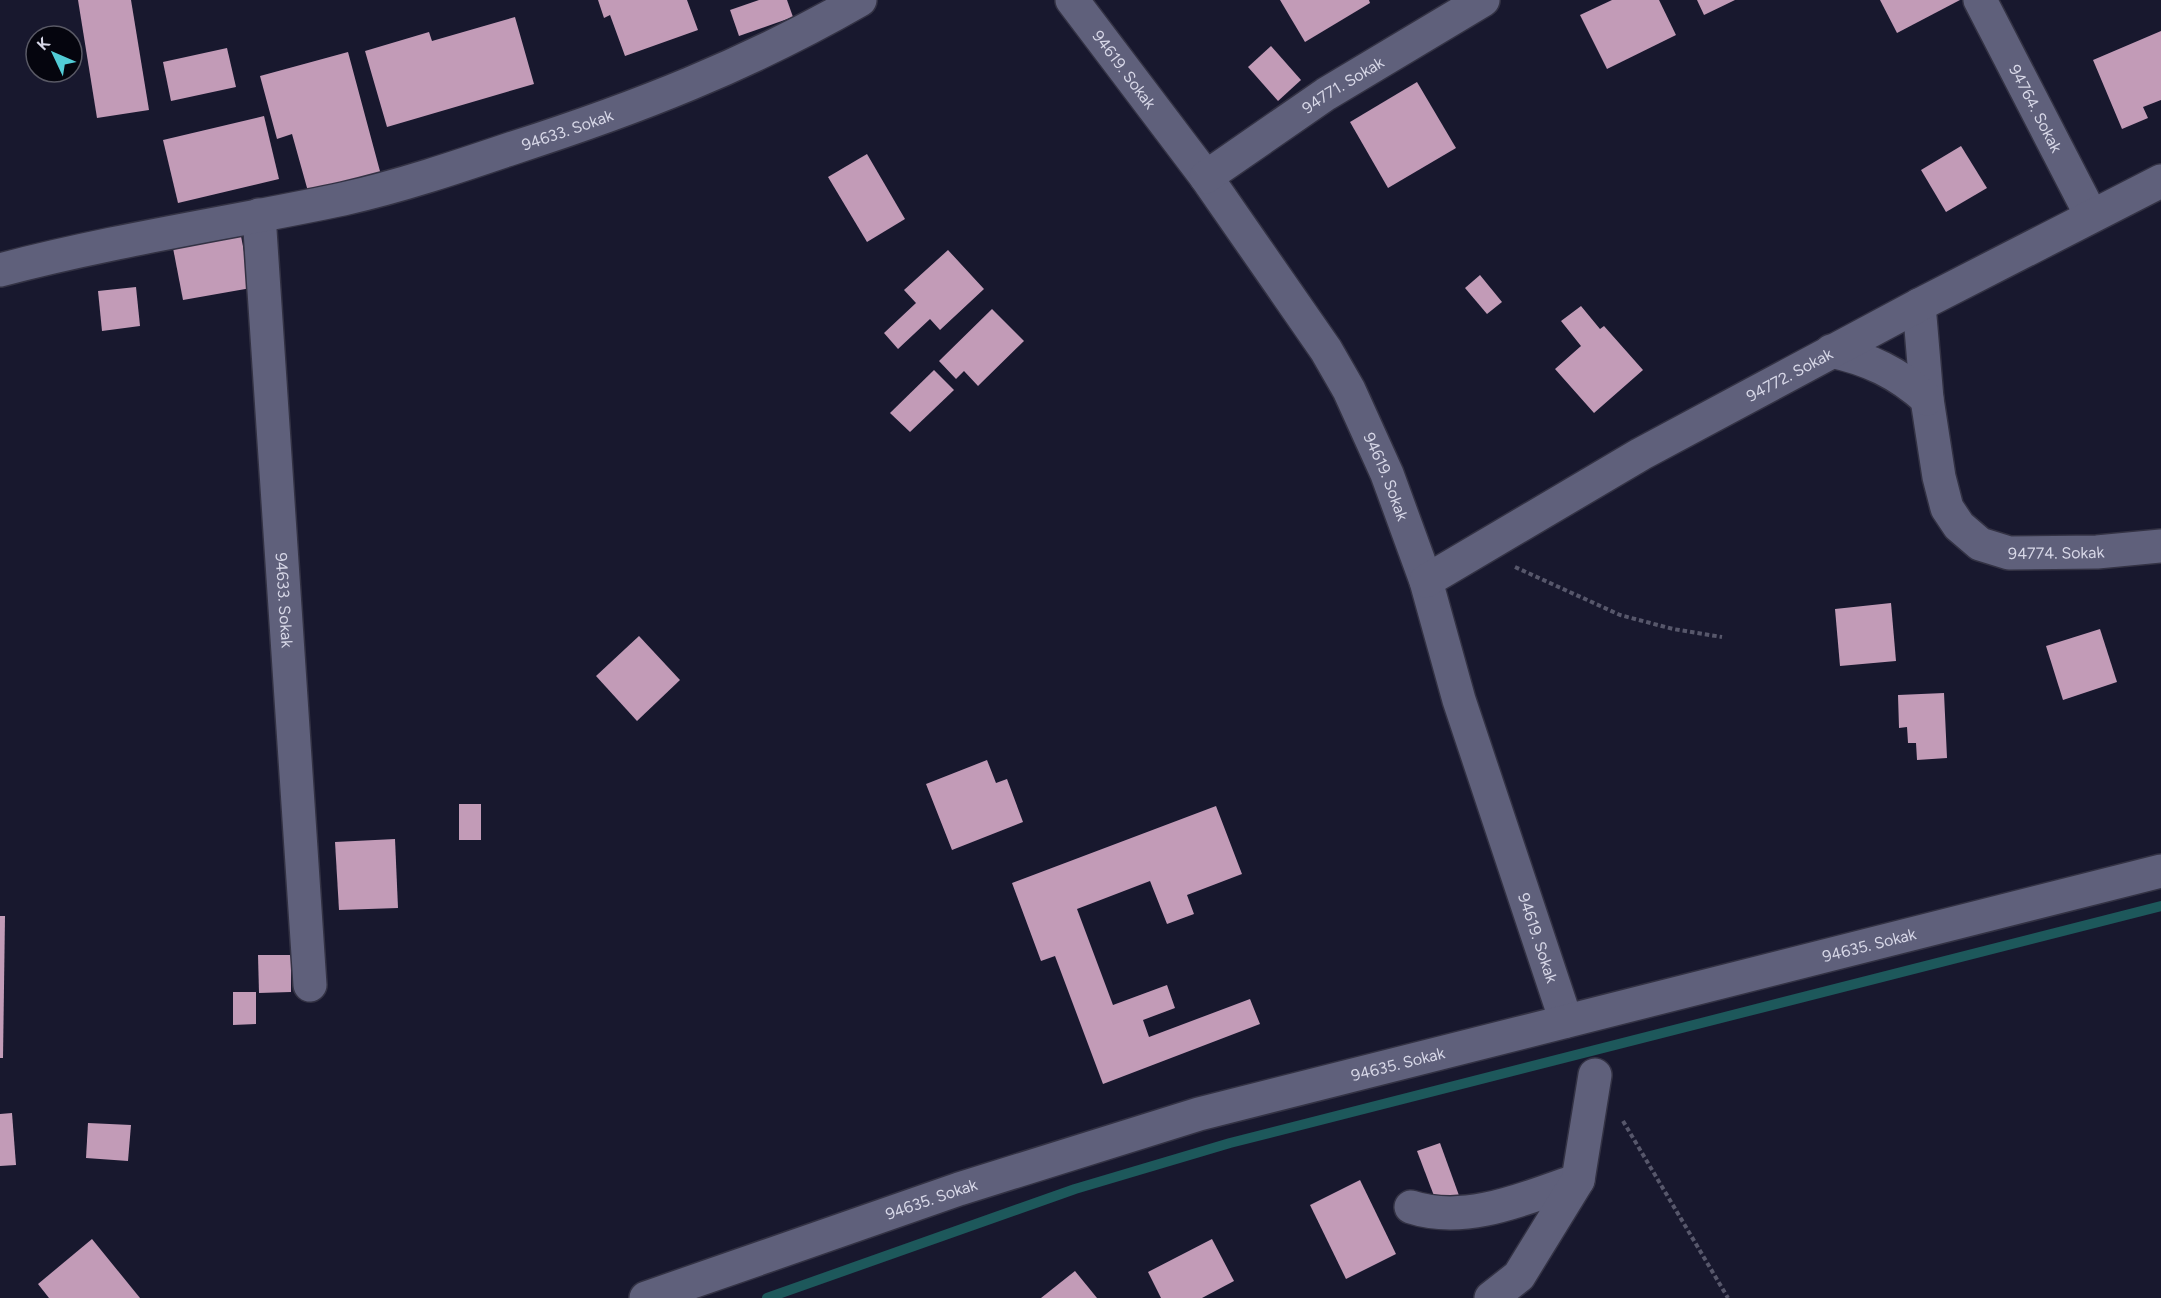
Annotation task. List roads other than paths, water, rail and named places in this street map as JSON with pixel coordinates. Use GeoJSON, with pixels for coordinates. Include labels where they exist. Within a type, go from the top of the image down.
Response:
{"type":"FeatureCollection","features":[{"type":"Feature","properties":{"kind":"street","name":"94633. Sokak"},"geometry":{"type":"LineString","coordinates":[[0,270],[403,183],[574,129],[687,87],[759,55],[860,0]]}},
{"type":"Feature","properties":{"kind":"street","name":"94619. Sokak"},"geometry":{"type":"LineString","coordinates":[[1072,0],[1206,177],[1326,350],[1349,390],[1387,474],[1426,582],[1459,700],[1566,1021]]}},
{"type":"Feature","properties":{"kind":"street","name":"94771. Sokak"},"geometry":{"type":"LineString","coordinates":[[1206,177],[1326,94],[1444,21],[1483,0]]}},
{"type":"Feature","properties":{"kind":"street","name":"94764. Sokak"},"geometry":{"type":"LineString","coordinates":[[1980,0],[2091,214]]}},
{"type":"Feature","properties":{"kind":"street","name":"94772. Sokak"},"geometry":{"type":"LineString","coordinates":[[1426,582],[1641,454],[2091,214],[2161,181]]}},
{"type":"Feature","properties":{"kind":"street","name":"94633. Sokak"},"geometry":{"type":"LineString","coordinates":[[259,215],[310,985]]}},
{"type":"Feature","properties":{"kind":"street"},"geometry":{"type":"LineString","coordinates":[[1919,305],[1927,399]]}},
{"type":"Feature","properties":{"kind":"street"},"geometry":{"type":"LineString","coordinates":[[1831,351],[1861,357],[1885,368],[1907,381],[1927,399]]}},
{"type":"Feature","properties":{"kind":"street","name":"94774. Sokak"},"geometry":{"type":"LineString","coordinates":[[1927,399],[1939,477],[1947,508],[1959,526],[1980,543],[2009,553],[2097,552],[2161,546]]}},
{"type":"Feature","properties":{"kind":"street","name":"94635. Sokak"},"geometry":{"type":"LineString","coordinates":[[646,1298],[959,1189],[1199,1114],[2161,871]]}},
{"type":"Feature","properties":{"kind":"street"},"geometry":{"type":"LineString","coordinates":[[1491,1298],[1519,1276],[1578,1180],[1595,1075]]}},
{"type":"Feature","properties":{"kind":"street"},"geometry":{"type":"LineString","coordinates":[[1411,1208],[1429,1213],[1451,1214],[1508,1204],[1578,1180]]}},
{"type":"Feature","properties":{"kind":"waterway"},"geometry":{"type":"LineString","coordinates":[[767,1298],[1075,1189],[1230,1143],[2161,906]]}}]}
